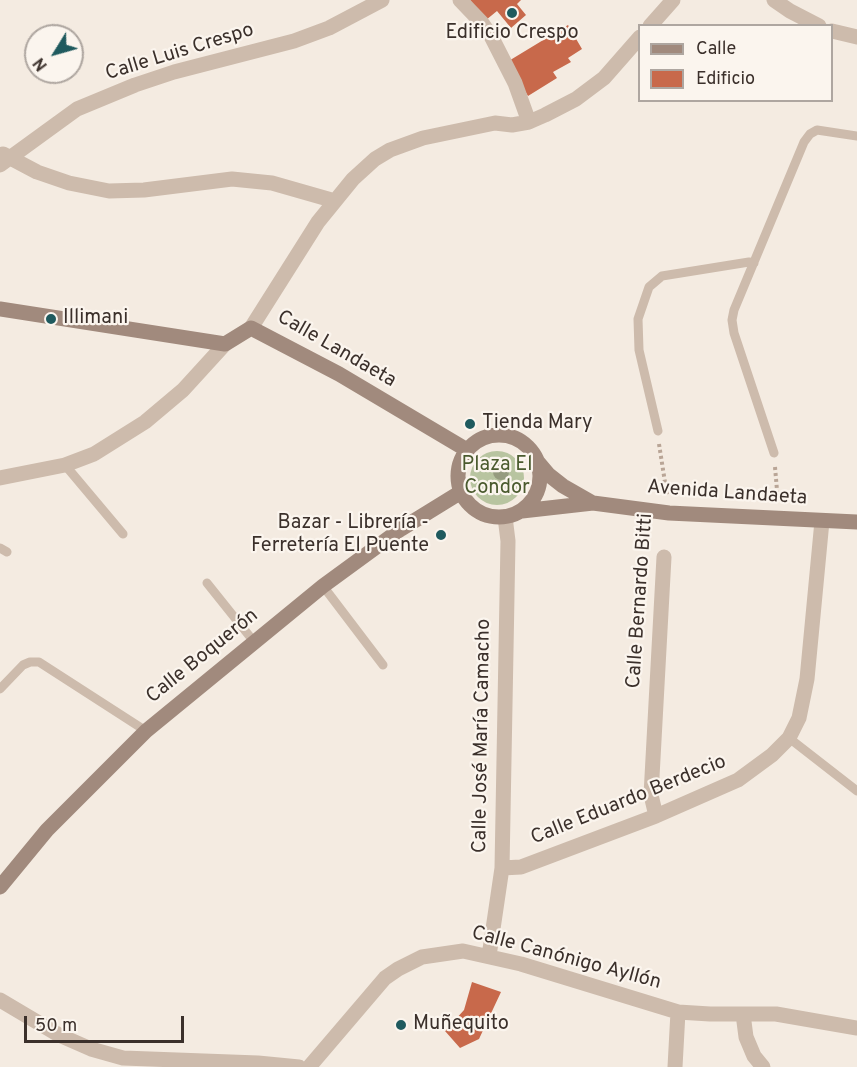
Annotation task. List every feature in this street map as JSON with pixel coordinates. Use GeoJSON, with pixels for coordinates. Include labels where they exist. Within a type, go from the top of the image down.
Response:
{"type":"FeatureCollection","features":[{"type":"Feature","properties":{"kind":"main road"},"geometry":{"type":"LineString","coordinates":[[0,309],[225,344]]}},
{"type":"Feature","properties":{"kind":"main road","name":"Calle Landaeta"},"geometry":{"type":"LineString","coordinates":[[225,344],[251,328],[339,374],[467,450]]}},
{"type":"Feature","properties":{"kind":"main road"},"geometry":{"type":"LineString","coordinates":[[497,435],[514,438],[529,447],[538,462],[540,480],[534,498],[522,511],[505,518],[491,517],[478,512],[468,504],[460,492],[457,478],[459,463],[467,450],[480,439],[497,435]]}},
{"type":"Feature","properties":{"kind":"main road","name":"Avenida Landaeta"},"geometry":{"type":"LineString","coordinates":[[538,462],[563,486],[593,503]]}},
{"type":"Feature","properties":{"kind":"main road","name":"Calle Boquerón"},"geometry":{"type":"LineString","coordinates":[[0,887],[47,830],[146,731],[323,586],[400,529],[460,492]]}},
{"type":"Feature","properties":{"kind":"main road","name":"Avenida Landaeta"},"geometry":{"type":"LineString","coordinates":[[522,511],[593,503],[669,513],[857,522]]}},
{"type":"Feature","properties":{"kind":"street","name":"Calle Luis Crespo"},"geometry":{"type":"LineString","coordinates":[[4,158],[77,110],[106,97],[174,72],[294,41],[329,28],[382,0]]}},
{"type":"Feature","properties":{"kind":"street"},"geometry":{"type":"LineString","coordinates":[[460,0],[491,36],[515,83],[529,122]]}},
{"type":"Feature","properties":{"kind":"street"},"geometry":{"type":"LineString","coordinates":[[652,24],[673,0]]}},
{"type":"Feature","properties":{"kind":"street"},"geometry":{"type":"LineString","coordinates":[[774,0],[815,24]]}},
{"type":"Feature","properties":{"kind":"street"},"geometry":{"type":"LineString","coordinates":[[833,31],[857,37]]}},
{"type":"Feature","properties":{"kind":"street"},"geometry":{"type":"LineString","coordinates":[[251,328],[312,230],[363,169],[390,150],[423,138],[495,123],[512,125],[529,122],[576,99],[590,89],[604,78],[638,38]]}},
{"type":"Feature","properties":{"kind":"street"},"geometry":{"type":"LineString","coordinates":[[4,158],[69,183],[109,191],[144,190],[232,179],[272,183],[335,201]]}},
{"type":"Feature","properties":{"kind":"street"},"geometry":{"type":"LineString","coordinates":[[0,478],[65,465],[94,454],[145,422],[183,390],[225,344]]}},
{"type":"Feature","properties":{"kind":"street","name":"Calle José María Camacho"},"geometry":{"type":"LineString","coordinates":[[489,956],[502,868],[508,541],[505,518]]}},
{"type":"Feature","properties":{"kind":"street","name":"Calle Eduardo Berdecio"},"geometry":{"type":"LineString","coordinates":[[502,868],[521,867],[656,816],[738,780],[772,755],[789,738],[799,718],[807,679],[822,521]]}},
{"type":"Feature","properties":{"kind":"street","name":"Calle Bernardo Bitti"},"geometry":{"type":"LineString","coordinates":[[656,816],[651,795],[664,557]]}},
{"type":"Feature","properties":{"kind":"street","name":"Calle Canónigo Ayllón"},"geometry":{"type":"LineString","coordinates":[[309,1067],[357,1008],[385,978],[422,957],[463,951],[489,956],[678,1011],[776,1014],[857,1028]]}},
{"type":"Feature","properties":{"kind":"street"},"geometry":{"type":"LineString","coordinates":[[0,1000],[59,1035],[91,1049],[123,1058],[258,1063],[299,1067]]}},
{"type":"Feature","properties":{"kind":"street"},"geometry":{"type":"LineString","coordinates":[[675,1067],[678,1011]]}},
{"type":"Feature","properties":{"kind":"street"},"geometry":{"type":"LineString","coordinates":[[743,1014],[746,1037],[754,1056],[763,1067]]}},
{"type":"Feature","properties":{"kind":"lane"},"geometry":{"type":"LineString","coordinates":[[774,453],[734,333],[732,320],[734,310],[804,142],[810,134],[817,130],[857,136]]}},
{"type":"Feature","properties":{"kind":"lane"},"geometry":{"type":"LineString","coordinates":[[658,431],[639,350],[638,319],[650,287],[662,276],[754,263]]}},
{"type":"Feature","properties":{"kind":"lane"},"geometry":{"type":"LineString","coordinates":[[65,465],[123,534]]}},
{"type":"Feature","properties":{"kind":"lane"},"geometry":{"type":"LineString","coordinates":[[207,583],[255,643]]}},
{"type":"Feature","properties":{"kind":"lane"},"geometry":{"type":"LineString","coordinates":[[323,586],[383,665]]}},
{"type":"Feature","properties":{"kind":"lane"},"geometry":{"type":"LineString","coordinates":[[0,689],[23,665],[39,662],[146,731]]}},
{"type":"Feature","properties":{"kind":"lane"},"geometry":{"type":"LineString","coordinates":[[789,738],[857,791]]}},
{"type":"Feature","properties":{"kind":"path","name":"Calle Bernardo Bitti"},"geometry":{"type":"LineString","coordinates":[[658,431],[669,513]]}},
{"type":"Feature","properties":{"kind":"path"},"geometry":{"type":"LineString","coordinates":[[774,453],[779,518]]}},
{"type":"Feature","properties":{"kind":"green space","name":"Plaza El Condor"},"geometry":{"type":"Polygon","coordinates":[[[492,451],[502,451],[512,455],[520,463],[524,478],[520,493],[512,501],[502,505],[492,505],[482,501],[474,493],[470,483],[470,473],[474,463],[482,455],[492,451]]]}},
{"type":"Feature","properties":{"kind":"building","name":"Edificio Crespo"},"geometry":{"type":"Polygon","coordinates":[[[470,0],[521,0],[517,4],[526,15],[511,28],[497,11],[486,20],[470,0]]]}},
{"type":"Feature","properties":{"kind":"building"},"geometry":{"type":"Polygon","coordinates":[[[568,25],[582,49],[568,58],[571,62],[553,72],[557,78],[528,96],[507,62],[568,25]]]}},
{"type":"Feature","properties":{"kind":"building"},"geometry":{"type":"Polygon","coordinates":[[[472,982],[501,992],[479,1039],[460,1048],[445,1031],[464,1010],[472,982]]]}},
{"type":"Feature","properties":{"kind":"place","name":"Edificio Crespo"},"geometry":{"type":"Point","coordinates":[512,13]}},
{"type":"Feature","properties":{"kind":"place","name":"Illimani"},"geometry":{"type":"Point","coordinates":[51,319]}},
{"type":"Feature","properties":{"kind":"place","name":"Tienda Mary"},"geometry":{"type":"Point","coordinates":[470,424]}},
{"type":"Feature","properties":{"kind":"place","name":"Bazar - Librería - Ferretería El Puente"},"geometry":{"type":"Point","coordinates":[441,535]}},
{"type":"Feature","properties":{"kind":"place","name":"Muñequito"},"geometry":{"type":"Point","coordinates":[401,1025]}}]}
